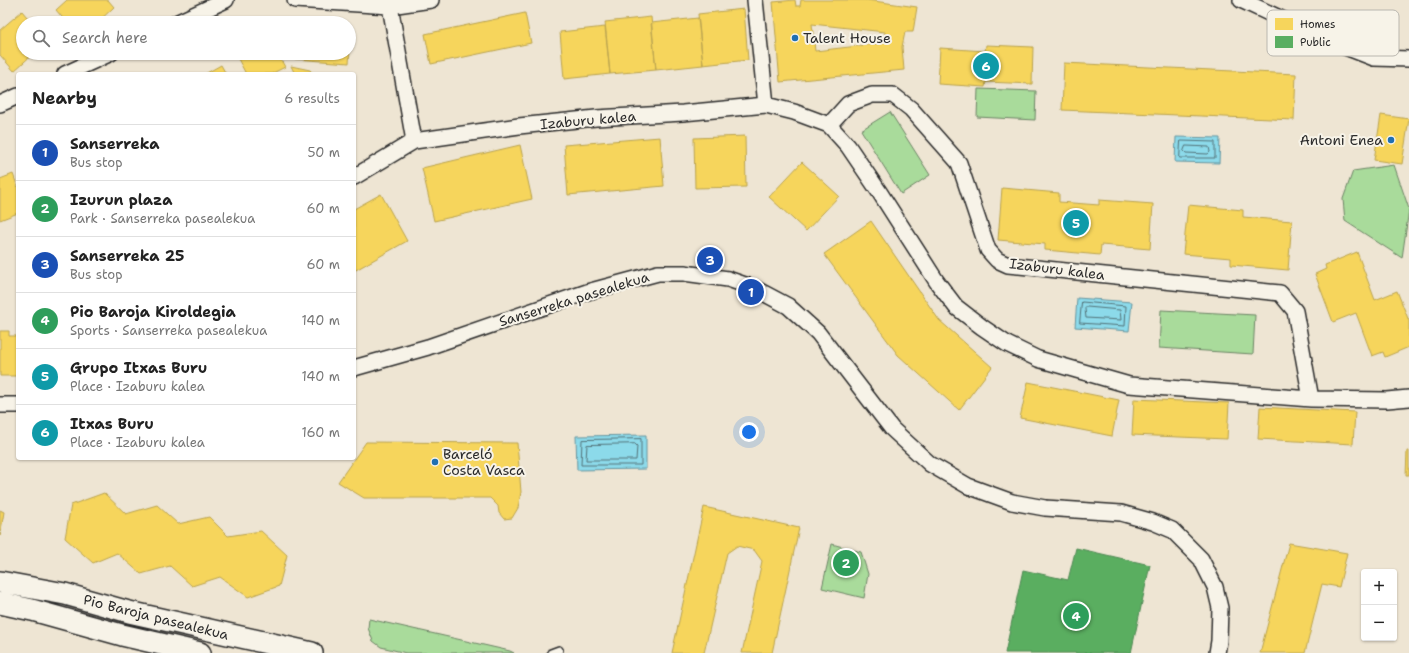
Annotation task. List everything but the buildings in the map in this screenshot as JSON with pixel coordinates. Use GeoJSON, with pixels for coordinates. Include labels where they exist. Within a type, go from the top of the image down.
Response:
{"type":"FeatureCollection","features":[{"type":"Feature","properties":{"kind":"main road","name":"Pio Baroja pasealekua"},"geometry":{"type":"LineString","coordinates":[[0,582],[65,594],[129,612],[312,653]]}},
{"type":"Feature","properties":{"kind":"main road","name":"Pio Baroja pasealekua"},"geometry":{"type":"LineString","coordinates":[[0,604],[32,610],[122,635],[200,653]]}},
{"type":"Feature","properties":{"kind":"street"},"geometry":{"type":"LineString","coordinates":[[191,16],[226,0]]}},
{"type":"Feature","properties":{"kind":"street"},"geometry":{"type":"LineString","coordinates":[[295,0],[374,2],[390,6],[432,0]]}},
{"type":"Feature","properties":{"kind":"street"},"geometry":{"type":"LineString","coordinates":[[755,0],[766,105]]}},
{"type":"Feature","properties":{"kind":"street"},"geometry":{"type":"LineString","coordinates":[[1241,0],[1267,12]]}},
{"type":"Feature","properties":{"kind":"street"},"geometry":{"type":"LineString","coordinates":[[390,6],[414,142]]}},
{"type":"Feature","properties":{"kind":"street"},"geometry":{"type":"LineString","coordinates":[[1369,56],[1374,58],[1409,59]]}},
{"type":"Feature","properties":{"kind":"street"},"geometry":{"type":"LineString","coordinates":[[69,72],[96,60]]}},
{"type":"Feature","properties":{"kind":"street","name":"Izaburu kalea"},"geometry":{"type":"LineString","coordinates":[[828,125],[848,104],[872,95],[892,95],[911,109],[959,163],[988,250],[997,260],[1008,265],[1280,293],[1295,311],[1312,399]]}},
{"type":"Feature","properties":{"kind":"street"},"geometry":{"type":"LineString","coordinates":[[0,104],[16,97]]}},
{"type":"Feature","properties":{"kind":"street","name":"Izaburu kalea"},"geometry":{"type":"LineString","coordinates":[[356,176],[414,142],[519,126],[596,118],[683,113],[766,105],[794,112],[828,125],[848,146],[937,282],[956,307],[982,328],[1008,344],[1038,359],[1129,384],[1312,399],[1387,400],[1409,398]]}},
{"type":"Feature","properties":{"kind":"street","name":"Sanserreka pasealekua"},"geometry":{"type":"LineString","coordinates":[[356,367],[428,347],[587,292],[658,273],[684,273],[728,278],[754,288],[788,306],[818,333],[892,429],[930,464],[968,486],[1012,502],[1045,508],[1122,513],[1153,522],[1172,530],[1201,559],[1215,587],[1220,608],[1217,653]]}},
{"type":"Feature","properties":{"kind":"street"},"geometry":{"type":"LineString","coordinates":[[0,405],[16,405]]}},
{"type":"Feature","properties":{"kind":"lane"},"geometry":{"type":"LineString","coordinates":[[551,653],[559,650]]}},
{"type":"Feature","properties":{"kind":"green space"},"geometry":{"type":"Polygon","coordinates":[[[978,89],[1036,91],[1035,120],[977,117],[978,89]]]}},
{"type":"Feature","properties":{"kind":"green space"},"geometry":{"type":"Polygon","coordinates":[[[890,112],[930,175],[901,194],[861,130],[890,112]]]}},
{"type":"Feature","properties":{"kind":"green space"},"geometry":{"type":"Polygon","coordinates":[[[1394,165],[1409,209],[1402,258],[1345,221],[1343,199],[1353,171],[1394,165]]]}},
{"type":"Feature","properties":{"kind":"green space"},"geometry":{"type":"Polygon","coordinates":[[[1161,310],[1255,315],[1253,354],[1159,348],[1161,310]]]}},
{"type":"Feature","properties":{"kind":"green space"},"geometry":{"type":"Polygon","coordinates":[[[832,544],[861,552],[868,574],[864,598],[822,588],[832,544]]]}},
{"type":"Feature","properties":{"kind":"green space"},"geometry":{"type":"Polygon","coordinates":[[[369,619],[514,653],[406,653],[381,647],[373,641],[368,628],[369,619]]]}},
{"type":"Feature","properties":{"kind":"water"},"geometry":{"type":"Polygon","coordinates":[[[1176,137],[1220,138],[1219,163],[1175,162],[1176,137]]]}},
{"type":"Feature","properties":{"kind":"water"},"geometry":{"type":"Polygon","coordinates":[[[1077,298],[1132,302],[1129,331],[1075,327],[1077,298]]]}},
{"type":"Feature","properties":{"kind":"water"},"geometry":{"type":"Polygon","coordinates":[[[646,435],[646,469],[577,470],[576,436],[646,435]]]}},
{"type":"Feature","properties":{"kind":"place","name":"Talent House"},"geometry":{"type":"Point","coordinates":[795,38]}},
{"type":"Feature","properties":{"kind":"place","name":"Itxas Buru"},"geometry":{"type":"Point","coordinates":[986,66]}},
{"type":"Feature","properties":{"kind":"place","name":"Antoni Enea"},"geometry":{"type":"Point","coordinates":[1391,140]}},
{"type":"Feature","properties":{"kind":"place","name":"Grupo Itxas Buru"},"geometry":{"type":"Point","coordinates":[1076,223]}},
{"type":"Feature","properties":{"kind":"place","name":"Sanserreka 25"},"geometry":{"type":"Point","coordinates":[710,260]}},
{"type":"Feature","properties":{"kind":"place","name":"Sanserreka"},"geometry":{"type":"Point","coordinates":[751,292]}},
{"type":"Feature","properties":{"kind":"place","name":"Barceló Costa Vasca"},"geometry":{"type":"Point","coordinates":[435,462]}},
{"type":"Feature","properties":{"kind":"place","name":"Izurun plaza"},"geometry":{"type":"Point","coordinates":[846,563]}},
{"type":"Feature","properties":{"kind":"place","name":"Pio Baroja Kiroldegia"},"geometry":{"type":"Point","coordinates":[1076,616]}}]}
